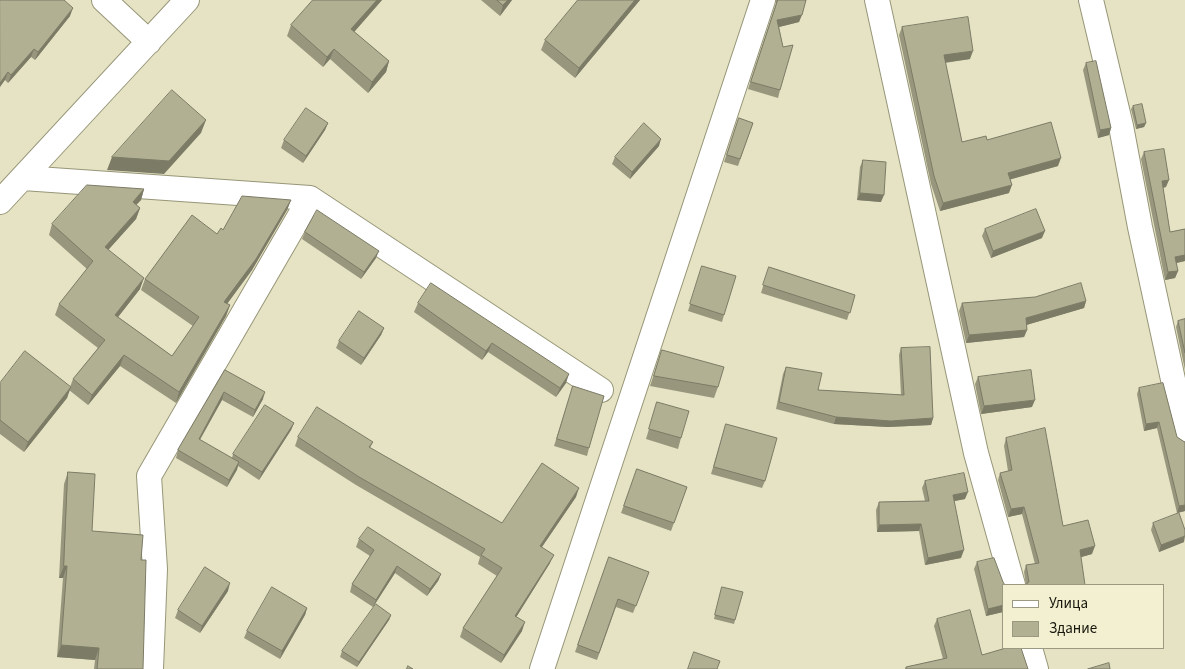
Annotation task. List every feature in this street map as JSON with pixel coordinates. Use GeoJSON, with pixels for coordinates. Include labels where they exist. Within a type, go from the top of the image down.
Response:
{"type":"FeatureCollection","features":[{"type":"Feature","properties":{"kind":"street"},"geometry":{"type":"LineString","coordinates":[[104,0],[149,42]]}},
{"type":"Feature","properties":{"kind":"street"},"geometry":{"type":"LineString","coordinates":[[0,202],[187,0]]}},
{"type":"Feature","properties":{"kind":"street"},"geometry":{"type":"LineString","coordinates":[[542,669],[763,0]]}},
{"type":"Feature","properties":{"kind":"street"},"geometry":{"type":"LineString","coordinates":[[878,0],[976,453],[1012,584]]}},
{"type":"Feature","properties":{"kind":"street"},"geometry":{"type":"LineString","coordinates":[[1091,0],[1121,126],[1185,434]]}},
{"type":"Feature","properties":{"kind":"street"},"geometry":{"type":"LineString","coordinates":[[23,178],[310,198],[601,390]]}},
{"type":"Feature","properties":{"kind":"street"},"geometry":{"type":"LineString","coordinates":[[151,669],[155,569],[148,476],[310,198]]}},
{"type":"Feature","properties":{"kind":"street"},"geometry":{"type":"LineString","coordinates":[[1030,649],[1036,669]]}},
{"type":"Feature","properties":{"kind":"building"},"geometry":{"type":"Polygon","coordinates":[[[0,0],[64,0],[73,8],[38,52],[34,49],[11,75],[8,72],[0,83],[0,0]]]}},
{"type":"Feature","properties":{"kind":"building"},"geometry":{"type":"Polygon","coordinates":[[[313,0],[377,0],[351,29],[389,61],[372,82],[334,49],[327,57],[291,25],[313,0]]]}},
{"type":"Feature","properties":{"kind":"building"},"geometry":{"type":"Polygon","coordinates":[[[497,0],[508,0],[503,5],[497,0]]]}},
{"type":"Feature","properties":{"kind":"building"},"geometry":{"type":"Polygon","coordinates":[[[578,0],[635,0],[579,68],[545,40],[578,0]]]}},
{"type":"Feature","properties":{"kind":"building"},"geometry":{"type":"Polygon","coordinates":[[[778,0],[806,0],[802,15],[777,20],[783,47],[793,45],[780,90],[751,82],[778,0]]]}},
{"type":"Feature","properties":{"kind":"building"},"geometry":{"type":"Polygon","coordinates":[[[968,17],[973,51],[944,55],[962,142],[986,136],[987,140],[1051,122],[1061,158],[1008,173],[1012,185],[943,203],[934,176],[902,27],[968,17]]]}},
{"type":"Feature","properties":{"kind":"building"},"geometry":{"type":"Polygon","coordinates":[[[1096,61],[1111,128],[1100,130],[1086,63],[1096,61]]]}},
{"type":"Feature","properties":{"kind":"building"},"geometry":{"type":"Polygon","coordinates":[[[172,90],[206,120],[169,161],[112,157],[172,90]]]}},
{"type":"Feature","properties":{"kind":"building"},"geometry":{"type":"Polygon","coordinates":[[[1142,104],[1146,123],[1137,125],[1133,106],[1142,104]]]}},
{"type":"Feature","properties":{"kind":"building"},"geometry":{"type":"Polygon","coordinates":[[[306,108],[328,123],[306,156],[284,140],[306,108]]]}},
{"type":"Feature","properties":{"kind":"building"},"geometry":{"type":"Polygon","coordinates":[[[739,118],[753,123],[740,159],[727,155],[739,118]]]}},
{"type":"Feature","properties":{"kind":"building"},"geometry":{"type":"Polygon","coordinates":[[[644,123],[661,139],[632,172],[615,157],[644,123]]]}},
{"type":"Feature","properties":{"kind":"building"},"geometry":{"type":"Polygon","coordinates":[[[1164,149],[1169,180],[1162,181],[1170,232],[1185,229],[1185,255],[1175,257],[1178,271],[1168,272],[1144,152],[1164,149]]]}},
{"type":"Feature","properties":{"kind":"building"},"geometry":{"type":"Polygon","coordinates":[[[863,160],[886,162],[884,195],[860,193],[863,160]]]}},
{"type":"Feature","properties":{"kind":"building"},"geometry":{"type":"Polygon","coordinates":[[[87,185],[144,189],[133,202],[140,208],[105,247],[144,278],[115,315],[172,356],[199,317],[145,279],[192,215],[217,234],[221,228],[223,230],[242,196],[291,200],[256,259],[224,302],[230,305],[179,392],[124,355],[92,395],[73,379],[105,340],[59,304],[93,261],[52,224],[87,185]]]}},
{"type":"Feature","properties":{"kind":"building"},"geometry":{"type":"Polygon","coordinates":[[[1036,209],[1045,231],[993,251],[985,229],[1036,209]]]}},
{"type":"Feature","properties":{"kind":"building"},"geometry":{"type":"Polygon","coordinates":[[[317,210],[379,251],[364,272],[305,232],[317,210]]]}},
{"type":"Feature","properties":{"kind":"building"},"geometry":{"type":"Polygon","coordinates":[[[702,266],[736,276],[724,315],[690,304],[702,266]]]}},
{"type":"Feature","properties":{"kind":"building"},"geometry":{"type":"Polygon","coordinates":[[[769,267],[855,295],[850,313],[763,285],[769,267]]]}},
{"type":"Feature","properties":{"kind":"building"},"geometry":{"type":"Polygon","coordinates":[[[431,283],[569,374],[560,388],[492,343],[486,351],[418,303],[431,283]]]}},
{"type":"Feature","properties":{"kind":"building"},"geometry":{"type":"Polygon","coordinates":[[[1081,283],[1086,301],[1026,318],[1027,330],[969,335],[962,303],[1035,297],[1081,283]]]}},
{"type":"Feature","properties":{"kind":"building"},"geometry":{"type":"Polygon","coordinates":[[[359,311],[384,328],[364,358],[339,341],[359,311]]]}},
{"type":"Feature","properties":{"kind":"building"},"geometry":{"type":"Polygon","coordinates":[[[1185,319],[1185,353],[1178,321],[1185,319]]]}},
{"type":"Feature","properties":{"kind":"building"},"geometry":{"type":"Polygon","coordinates":[[[930,347],[933,418],[891,421],[836,417],[779,402],[786,367],[822,373],[818,390],[904,395],[901,348],[930,347]]]}},
{"type":"Feature","properties":{"kind":"building"},"geometry":{"type":"Polygon","coordinates":[[[662,350],[724,367],[718,387],[654,376],[662,350]]]}},
{"type":"Feature","properties":{"kind":"building"},"geometry":{"type":"Polygon","coordinates":[[[25,351],[71,387],[28,442],[0,420],[0,383],[25,351]]]}},
{"type":"Feature","properties":{"kind":"building"},"geometry":{"type":"Polygon","coordinates":[[[225,370],[265,392],[255,410],[224,392],[199,439],[239,462],[229,480],[178,450],[225,370]]]}},
{"type":"Feature","properties":{"kind":"building"},"geometry":{"type":"Polygon","coordinates":[[[1031,370],[1035,400],[984,406],[978,377],[1031,370]]]}},
{"type":"Feature","properties":{"kind":"building"},"geometry":{"type":"Polygon","coordinates":[[[1163,383],[1177,437],[1185,442],[1185,505],[1179,506],[1159,422],[1146,424],[1139,388],[1163,383]]]}},
{"type":"Feature","properties":{"kind":"building"},"geometry":{"type":"Polygon","coordinates":[[[573,386],[604,396],[589,448],[557,439],[573,386]]]}},
{"type":"Feature","properties":{"kind":"building"},"geometry":{"type":"Polygon","coordinates":[[[657,402],[689,411],[681,438],[649,429],[657,402]]]}},
{"type":"Feature","properties":{"kind":"building"},"geometry":{"type":"Polygon","coordinates":[[[265,405],[294,423],[262,472],[233,454],[265,405]]]}},
{"type":"Feature","properties":{"kind":"building"},"geometry":{"type":"Polygon","coordinates":[[[317,407],[373,442],[369,447],[502,523],[542,463],[579,488],[540,546],[554,555],[515,616],[525,622],[504,655],[463,628],[502,568],[481,555],[485,549],[359,477],[298,437],[317,407]]]}},
{"type":"Feature","properties":{"kind":"building"},"geometry":{"type":"Polygon","coordinates":[[[726,424],[777,438],[765,481],[714,467],[726,424]]]}},
{"type":"Feature","properties":{"kind":"building"},"geometry":{"type":"Polygon","coordinates":[[[1045,428],[1063,526],[1088,520],[1095,546],[1080,550],[1085,584],[1026,584],[1029,582],[1026,565],[1039,563],[1024,507],[1011,509],[1000,473],[1012,470],[1006,438],[1045,428]]]}},
{"type":"Feature","properties":{"kind":"building"},"geometry":{"type":"Polygon","coordinates":[[[637,469],[687,487],[674,523],[624,506],[637,469]]]}},
{"type":"Feature","properties":{"kind":"building"},"geometry":{"type":"Polygon","coordinates":[[[68,472],[95,474],[92,531],[143,535],[141,560],[146,560],[143,669],[97,669],[99,648],[61,645],[67,566],[64,566],[68,472]]]}},
{"type":"Feature","properties":{"kind":"building"},"geometry":{"type":"Polygon","coordinates":[[[964,473],[968,492],[953,495],[964,550],[928,558],[921,524],[879,525],[879,502],[929,501],[925,481],[964,473]]]}},
{"type":"Feature","properties":{"kind":"building"},"geometry":{"type":"Polygon","coordinates":[[[1179,513],[1185,530],[1185,536],[1161,545],[1153,523],[1179,513]]]}},
{"type":"Feature","properties":{"kind":"building"},"geometry":{"type":"Polygon","coordinates":[[[368,527],[441,574],[430,589],[397,566],[376,600],[352,584],[374,550],[359,539],[368,527]]]}},
{"type":"Feature","properties":{"kind":"building"},"geometry":{"type":"Polygon","coordinates":[[[609,557],[649,572],[636,606],[618,599],[599,653],[578,645],[609,557]]]}},
{"type":"Feature","properties":{"kind":"building"},"geometry":{"type":"Polygon","coordinates":[[[994,558],[1004,584],[1002,584],[1002,606],[988,609],[977,562],[994,558]]]}},
{"type":"Feature","properties":{"kind":"building"},"geometry":{"type":"Polygon","coordinates":[[[205,567],[230,583],[202,626],[178,610],[205,567]]]}},
{"type":"Feature","properties":{"kind":"building"},"geometry":{"type":"Polygon","coordinates":[[[272,587],[307,608],[282,651],[247,631],[272,587]]]}},
{"type":"Feature","properties":{"kind":"building"},"geometry":{"type":"Polygon","coordinates":[[[722,587],[743,592],[735,620],[715,615],[722,587]]]}},
{"type":"Feature","properties":{"kind":"building"},"geometry":{"type":"Polygon","coordinates":[[[376,604],[391,615],[359,662],[342,651],[376,604]]]}},
{"type":"Feature","properties":{"kind":"building"},"geometry":{"type":"Polygon","coordinates":[[[970,610],[982,655],[1003,649],[1021,649],[1028,669],[906,669],[906,667],[947,658],[937,619],[970,610]]]}},
{"type":"Feature","properties":{"kind":"building"},"geometry":{"type":"Polygon","coordinates":[[[694,652],[720,661],[717,669],[688,669],[694,652]]]}},
{"type":"Feature","properties":{"kind":"building"},"geometry":{"type":"Polygon","coordinates":[[[1109,663],[1110,669],[1088,669],[1109,663]]]}}]}
